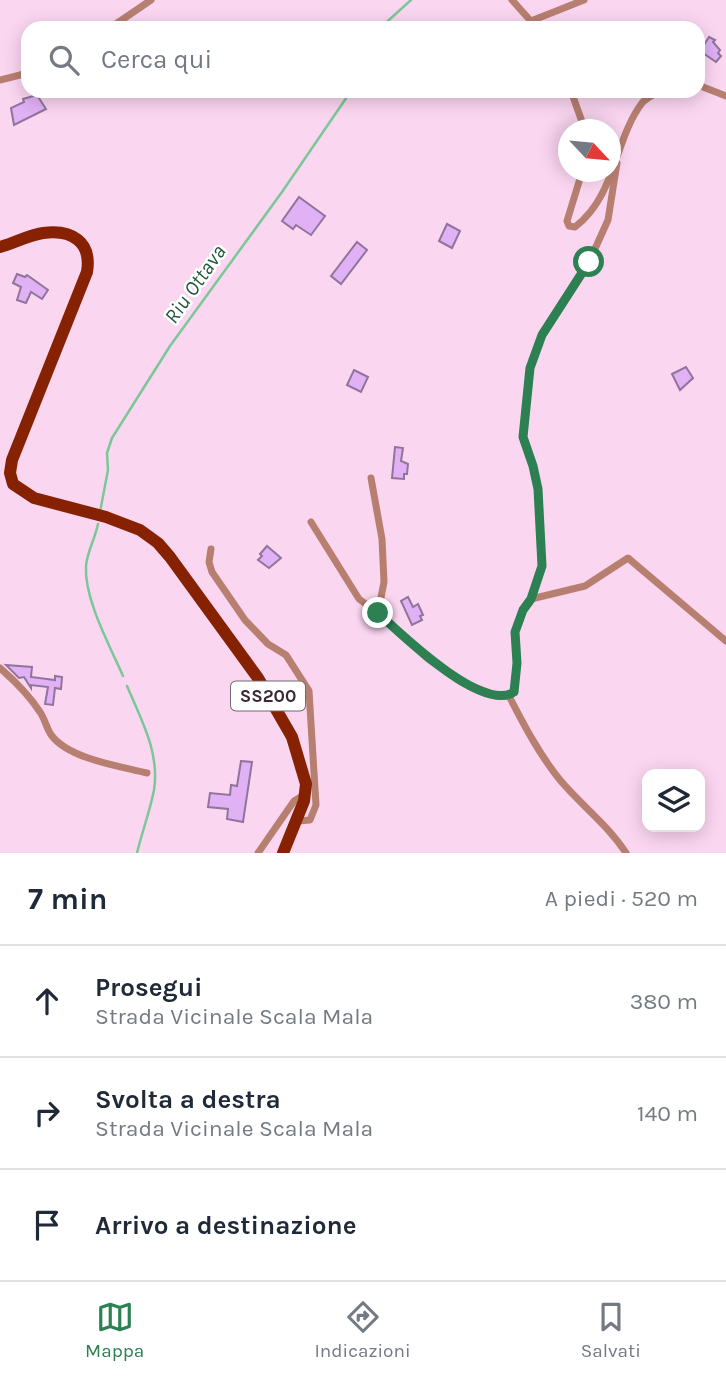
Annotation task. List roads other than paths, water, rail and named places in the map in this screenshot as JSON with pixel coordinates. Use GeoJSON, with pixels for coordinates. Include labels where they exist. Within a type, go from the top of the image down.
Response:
{"type":"FeatureCollection","features":[{"type":"Feature","properties":{"kind":"main road","name":"SS200"},"geometry":{"type":"LineString","coordinates":[[0,247],[42,233],[69,235],[80,240],[89,259],[87,272],[12,460],[10,473],[13,484],[34,498],[106,517],[140,530],[158,543],[258,678],[292,737],[306,784],[298,821],[283,853]]}},
{"type":"Feature","properties":{"kind":"street"},"geometry":{"type":"LineString","coordinates":[[120,21],[151,0]]}},
{"type":"Feature","properties":{"kind":"street"},"geometry":{"type":"LineString","coordinates":[[512,0],[531,21],[584,0]]}},
{"type":"Feature","properties":{"kind":"street"},"geometry":{"type":"LineString","coordinates":[[0,80],[21,75]]}},
{"type":"Feature","properties":{"kind":"street"},"geometry":{"type":"LineString","coordinates":[[705,88],[726,96]]}},
{"type":"Feature","properties":{"kind":"street"},"geometry":{"type":"LineString","coordinates":[[574,98],[581,119]]}},
{"type":"Feature","properties":{"kind":"street"},"geometry":{"type":"LineString","coordinates":[[621,150],[643,101],[648,98]]}},
{"type":"Feature","properties":{"kind":"street"},"geometry":{"type":"LineString","coordinates":[[579,182],[567,221],[569,226],[575,227],[585,219],[607,182]]}},
{"type":"Feature","properties":{"kind":"street"},"geometry":{"type":"LineString","coordinates":[[311,522],[359,599],[428,659],[461,682],[498,696],[509,696],[514,692],[515,632],[523,610],[531,599],[542,566],[538,489],[523,437],[530,368],[542,335],[589,262],[608,220],[614,182]]}},
{"type":"Feature","properties":{"kind":"street"},"geometry":{"type":"LineString","coordinates":[[371,478],[382,539],[384,582],[378,613]]}},
{"type":"Feature","properties":{"kind":"street"},"geometry":{"type":"LineString","coordinates":[[211,549],[209,562],[212,572],[245,620],[268,644],[286,655],[309,691],[316,805],[310,820],[298,821]]}},
{"type":"Feature","properties":{"kind":"street"},"geometry":{"type":"LineString","coordinates":[[531,599],[585,586],[628,558],[726,641]]}},
{"type":"Feature","properties":{"kind":"street"},"geometry":{"type":"LineString","coordinates":[[0,668],[21,687],[56,740],[76,754],[147,773]]}},
{"type":"Feature","properties":{"kind":"street"},"geometry":{"type":"LineString","coordinates":[[509,696],[545,760],[561,781],[618,840],[626,853]]}},
{"type":"Feature","properties":{"kind":"street"},"geometry":{"type":"LineString","coordinates":[[258,853],[294,801],[305,794]]}},
{"type":"Feature","properties":{"kind":"waterway","name":"Riu Ottava"},"geometry":{"type":"LineString","coordinates":[[388,21],[411,0]]}},
{"type":"Feature","properties":{"kind":"waterway","name":"Riu Ottava"},"geometry":{"type":"LineString","coordinates":[[100,512],[108,470],[107,453],[112,438],[170,346],[346,98]]}},
{"type":"Feature","properties":{"kind":"waterway","name":"Riu Ottava"},"geometry":{"type":"LineString","coordinates":[[98,524],[87,561],[86,579],[93,607],[123,676]]}},
{"type":"Feature","properties":{"kind":"waterway","name":"Riu Ottava"},"geometry":{"type":"LineString","coordinates":[[127,686],[148,736],[155,776],[154,790],[137,853]]}}]}
